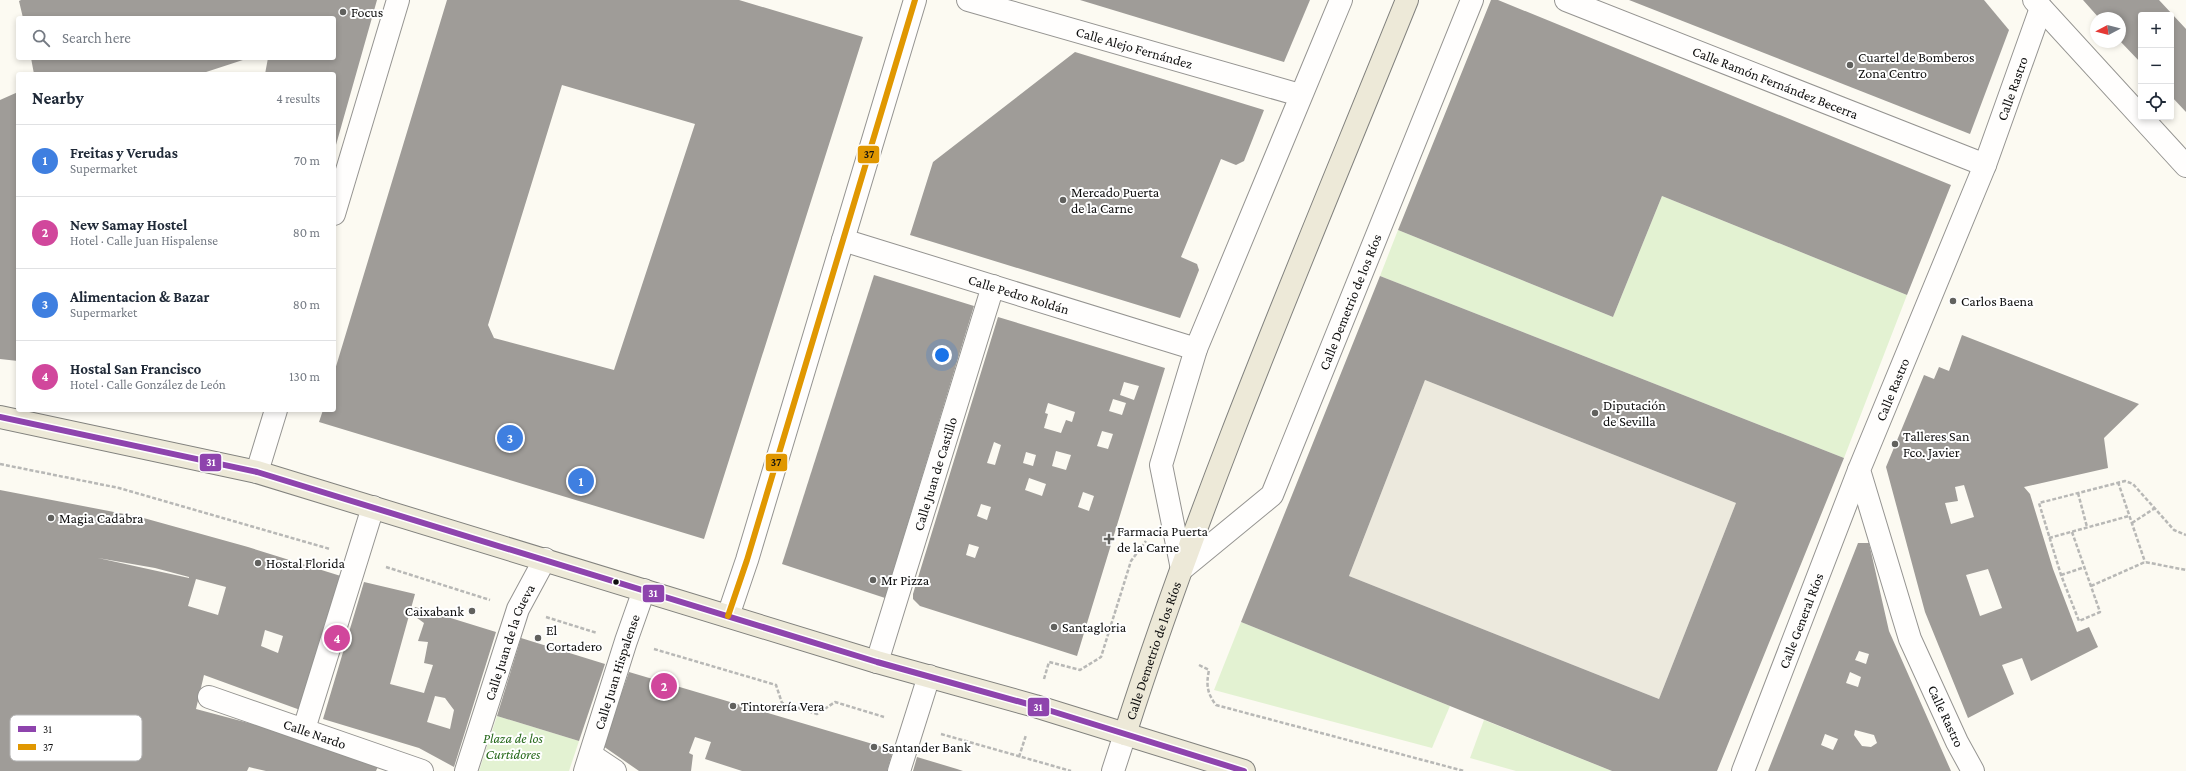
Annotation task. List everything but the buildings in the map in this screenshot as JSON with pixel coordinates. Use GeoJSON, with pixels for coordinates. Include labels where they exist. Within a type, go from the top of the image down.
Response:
{"type":"FeatureCollection","features":[{"type":"Feature","properties":{"kind":"main road","name":"Calle Demetrio de los Ríos"},"geometry":{"type":"LineString","coordinates":[[1125,734],[1152,649],[1220,461],[1407,0]]}},
{"type":"Feature","properties":{"kind":"main road"},"geometry":{"type":"LineString","coordinates":[[0,417],[257,472],[545,559],[877,662],[1125,734],[1244,771]]}},
{"type":"Feature","properties":{"kind":"street"},"geometry":{"type":"LineString","coordinates":[[336,207],[398,0]]}},
{"type":"Feature","properties":{"kind":"street"},"geometry":{"type":"LineString","coordinates":[[728,616],[747,560],[915,0]]}},
{"type":"Feature","properties":{"kind":"street","name":"Calle Alejo Fernández"},"geometry":{"type":"LineString","coordinates":[[968,0],[1300,95]]}},
{"type":"Feature","properties":{"kind":"street","name":"Calle Demetrio de los Ríos"},"geometry":{"type":"LineString","coordinates":[[1341,0],[1300,95],[1196,349],[1161,465],[1182,569],[1272,495],[1472,0]]}},
{"type":"Feature","properties":{"kind":"street","name":"Calle Ramón Fernández Becerra"},"geometry":{"type":"LineString","coordinates":[[1566,0],[1985,165]]}},
{"type":"Feature","properties":{"kind":"street"},"geometry":{"type":"LineString","coordinates":[[2038,4],[2186,166]]}},
{"type":"Feature","properties":{"kind":"street","name":"Calle Rastro"},"geometry":{"type":"LineString","coordinates":[[1973,771],[1957,742],[1910,639],[1859,470],[1985,165],[2038,4]]}},
{"type":"Feature","properties":{"kind":"street","name":"Calle Pedro Roldán"},"geometry":{"type":"LineString","coordinates":[[843,240],[1196,349]]}},
{"type":"Feature","properties":{"kind":"street","name":"Calle Juan de Castillo"},"geometry":{"type":"LineString","coordinates":[[877,662],[993,286]]}},
{"type":"Feature","properties":{"kind":"street"},"geometry":{"type":"LineString","coordinates":[[257,472],[275,412]]}},
{"type":"Feature","properties":{"kind":"street","name":"Calle General Ríos"},"geometry":{"type":"LineString","coordinates":[[1743,771],[1859,470]]}},
{"type":"Feature","properties":{"kind":"street"},"geometry":{"type":"LineString","coordinates":[[304,729],[374,507]]}},
{"type":"Feature","properties":{"kind":"street","name":"Calle Juan de la Cueva"},"geometry":{"type":"LineString","coordinates":[[466,771],[518,609],[545,559]]}},
{"type":"Feature","properties":{"kind":"street","name":"Calle Juan Hispalense"},"geometry":{"type":"LineString","coordinates":[[588,763],[626,641],[644,590]]}},
{"type":"Feature","properties":{"kind":"street"},"geometry":{"type":"LineString","coordinates":[[899,771],[929,676]]}},
{"type":"Feature","properties":{"kind":"street","name":"Calle Nardo"},"geometry":{"type":"LineString","coordinates":[[209,697],[422,771]]}},
{"type":"Feature","properties":{"kind":"street"},"geometry":{"type":"LineString","coordinates":[[1113,771],[1125,734]]}},
{"type":"Feature","properties":{"kind":"street"},"geometry":{"type":"LineString","coordinates":[[588,763],[615,771]]}},
{"type":"Feature","properties":{"kind":"path"},"geometry":{"type":"LineString","coordinates":[[0,464],[119,488],[333,550]]}},
{"type":"Feature","properties":{"kind":"path"},"geometry":{"type":"LineString","coordinates":[[2072,532],[2100,612],[2079,621],[2061,575],[2038,503],[2125,480],[2133,484],[2174,530],[2186,535]]}},
{"type":"Feature","properties":{"kind":"path"},"geometry":{"type":"LineString","coordinates":[[2118,482],[2145,562]]}},
{"type":"Feature","properties":{"kind":"path"},"geometry":{"type":"LineString","coordinates":[[2078,493],[2088,528]]}},
{"type":"Feature","properties":{"kind":"path"},"geometry":{"type":"LineString","coordinates":[[2132,524],[2155,508]]}},
{"type":"Feature","properties":{"kind":"path"},"geometry":{"type":"LineString","coordinates":[[2049,538],[2129,516]]}},
{"type":"Feature","properties":{"kind":"path"},"geometry":{"type":"LineString","coordinates":[[1047,670],[1049,662],[1080,670],[1101,657],[1131,561],[1146,541],[1146,533]]}},
{"type":"Feature","properties":{"kind":"path"},"geometry":{"type":"LineString","coordinates":[[2091,586],[2145,562],[2186,570]]}},
{"type":"Feature","properties":{"kind":"path"},"geometry":{"type":"LineString","coordinates":[[379,565],[496,602]]}},
{"type":"Feature","properties":{"kind":"path"},"geometry":{"type":"LineString","coordinates":[[2061,575],[2085,567]]}},
{"type":"Feature","properties":{"kind":"path"},"geometry":{"type":"LineString","coordinates":[[543,617],[600,634]]}},
{"type":"Feature","properties":{"kind":"path"},"geometry":{"type":"LineString","coordinates":[[652,649],[776,685],[782,703],[817,714],[835,702],[885,717]]}},
{"type":"Feature","properties":{"kind":"path"},"geometry":{"type":"LineString","coordinates":[[1199,665],[1210,670],[1207,681],[1208,695],[1216,706],[1464,771]]}},
{"type":"Feature","properties":{"kind":"path"},"geometry":{"type":"LineString","coordinates":[[934,732],[1071,771]]}},
{"type":"Feature","properties":{"kind":"green space"},"geometry":{"type":"Polygon","coordinates":[[[1662,196],[1907,295],[1844,458],[1380,276],[1398,230],[1613,317],[1662,196]]]}},
{"type":"Feature","properties":{"kind":"green space"},"geometry":{"type":"Polygon","coordinates":[[[1241,622],[1450,706],[1432,748],[1214,690],[1241,622]]]}},
{"type":"Feature","properties":{"kind":"green space","name":"Plaza de los Curtidores"},"geometry":{"type":"Polygon","coordinates":[[[497,716],[579,741],[569,771],[479,771],[497,716]]]}},
{"type":"Feature","properties":{"kind":"green space"},"geometry":{"type":"Polygon","coordinates":[[[1484,720],[1612,771],[1516,771],[1470,758],[1484,720]]]}},
{"type":"Feature","properties":{"kind":"shaded area"},"geometry":{"type":"Polygon","coordinates":[[[1425,380],[1736,503],[1659,699],[1349,576],[1425,380]]]}},
{"type":"Feature","properties":{"kind":"transit line","name":"37"},"geometry":{"type":"LineString","coordinates":[[728,616],[747,560],[915,0]]}},
{"type":"Feature","properties":{"kind":"transit line","name":"31"},"geometry":{"type":"LineString","coordinates":[[0,417],[257,472],[877,662],[1035,706],[1244,771]]}},
{"type":"Feature","properties":{"kind":"place","name":"Focus"},"geometry":{"type":"Point","coordinates":[343,12]}},
{"type":"Feature","properties":{"kind":"place","name":"Cuartel de Bomberos Zona Centro"},"geometry":{"type":"Point","coordinates":[1850,65]}},
{"type":"Feature","properties":{"kind":"place","name":"Mercado Puerta de la Carne"},"geometry":{"type":"Point","coordinates":[1063,200]}},
{"type":"Feature","properties":{"kind":"place","name":"Carlos Baena"},"geometry":{"type":"Point","coordinates":[1953,301]}},
{"type":"Feature","properties":{"kind":"place","name":"Diputación de Sevilla"},"geometry":{"type":"Point","coordinates":[1595,413]}},
{"type":"Feature","properties":{"kind":"place","name":"Alimentacion & Bazar"},"geometry":{"type":"Point","coordinates":[510,438]}},
{"type":"Feature","properties":{"kind":"place","name":"Talleres San Fco. Javier"},"geometry":{"type":"Point","coordinates":[1895,444]}},
{"type":"Feature","properties":{"kind":"place","name":"Freitas y Verudas"},"geometry":{"type":"Point","coordinates":[581,481]}},
{"type":"Feature","properties":{"kind":"place","name":"Magia Cadabra"},"geometry":{"type":"Point","coordinates":[51,518]}},
{"type":"Feature","properties":{"kind":"place","name":"Farmacia Puerta de la Carne"},"geometry":{"type":"Point","coordinates":[1109,539]}},
{"type":"Feature","properties":{"kind":"place","name":"Hostal Florida"},"geometry":{"type":"Point","coordinates":[258,563]}},
{"type":"Feature","properties":{"kind":"place","name":"Mr Pizza"},"geometry":{"type":"Point","coordinates":[873,580]}},
{"type":"Feature","properties":{"kind":"place","name":"Caixabank"},"geometry":{"type":"Point","coordinates":[472,611]}},
{"type":"Feature","properties":{"kind":"place","name":"Santagloria"},"geometry":{"type":"Point","coordinates":[1054,627]}},
{"type":"Feature","properties":{"kind":"place","name":"Hostal San Francisco"},"geometry":{"type":"Point","coordinates":[337,638]}},
{"type":"Feature","properties":{"kind":"place","name":"El Cortadero"},"geometry":{"type":"Point","coordinates":[538,638]}},
{"type":"Feature","properties":{"kind":"place","name":"New Samay Hostel"},"geometry":{"type":"Point","coordinates":[664,686]}},
{"type":"Feature","properties":{"kind":"place","name":"Tintorería Vera"},"geometry":{"type":"Point","coordinates":[733,706]}},
{"type":"Feature","properties":{"kind":"place","name":"Santander Bank"},"geometry":{"type":"Point","coordinates":[874,747]}}]}
